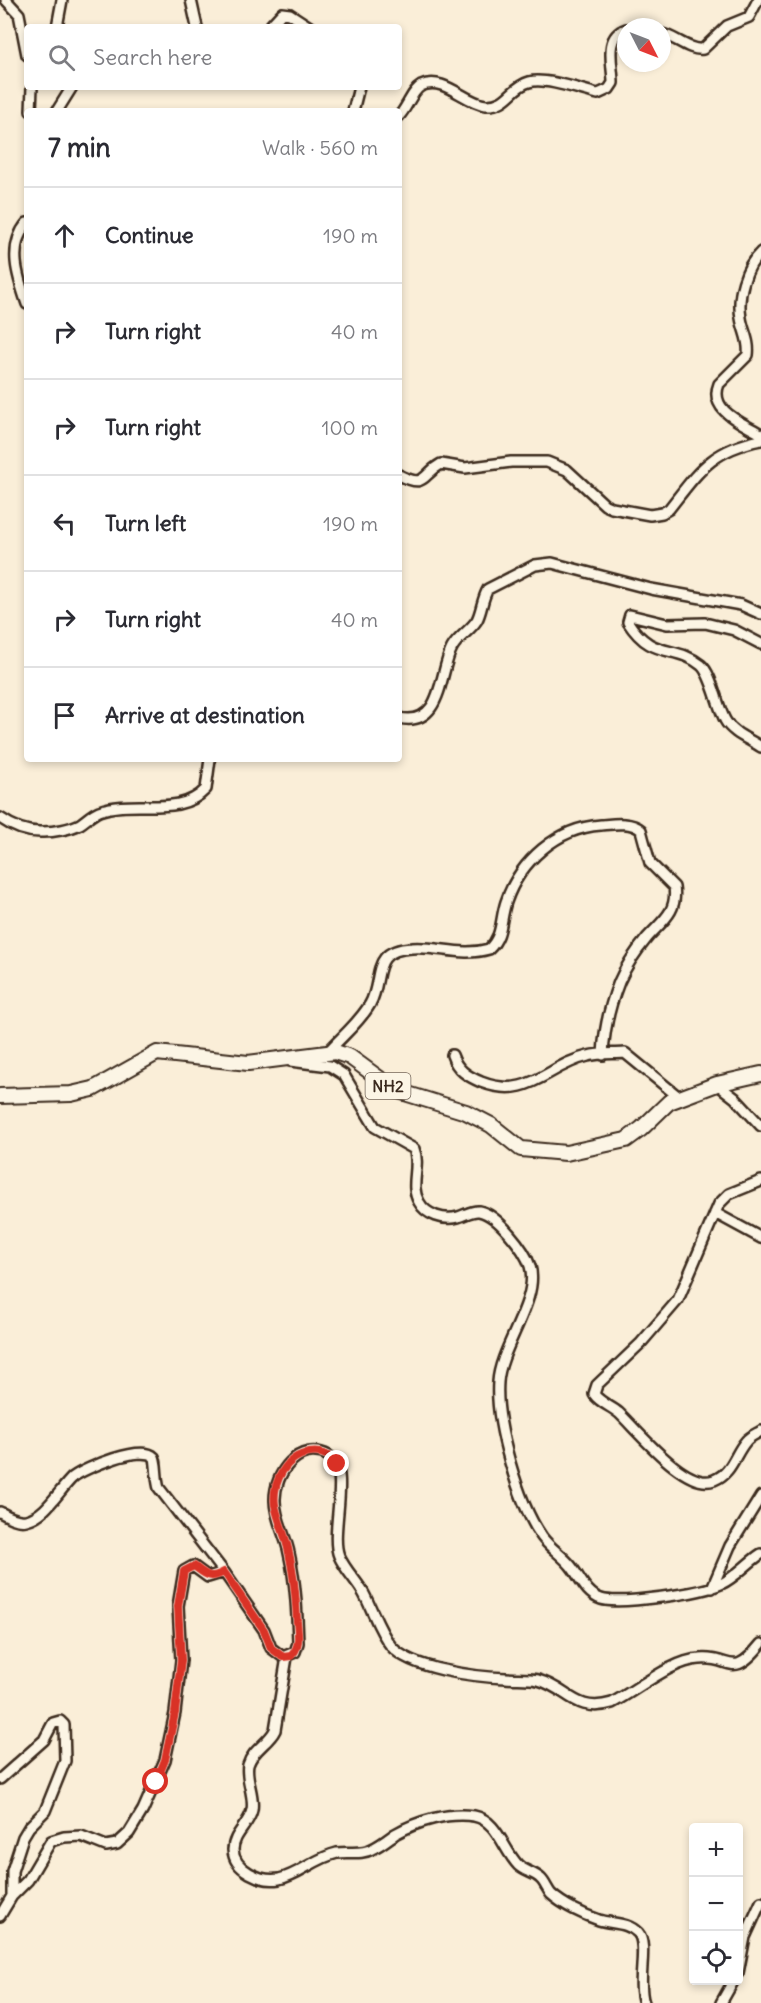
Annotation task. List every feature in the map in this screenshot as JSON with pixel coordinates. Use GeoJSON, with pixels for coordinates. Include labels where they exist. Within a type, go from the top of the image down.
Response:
{"type":"FeatureCollection","features":[{"type":"Feature","properties":{"kind":"highway","name":"NH2"},"geometry":{"type":"LineString","coordinates":[[0,1096],[46,1095],[93,1089],[157,1053],[248,1063],[327,1053],[350,1057],[395,1090],[466,1112],[491,1125],[521,1149],[566,1153],[626,1140],[669,1102],[717,1084],[761,1074]]}},
{"type":"Feature","properties":{"kind":"street"},"geometry":{"type":"LineString","coordinates":[[6,0],[19,14],[24,40]]}},
{"type":"Feature","properties":{"kind":"street"},"geometry":{"type":"LineString","coordinates":[[58,24],[62,0]]}},
{"type":"Feature","properties":{"kind":"street"},"geometry":{"type":"LineString","coordinates":[[191,0],[196,24]]}},
{"type":"Feature","properties":{"kind":"street"},"geometry":{"type":"LineString","coordinates":[[671,36],[694,50],[703,49],[727,26],[749,17],[758,0]]}},
{"type":"Feature","properties":{"kind":"street"},"geometry":{"type":"LineString","coordinates":[[272,24],[282,13],[290,14],[305,24]]}},
{"type":"Feature","properties":{"kind":"street"},"geometry":{"type":"LineString","coordinates":[[402,112],[416,92],[427,85],[435,84],[476,104],[488,105],[506,101],[521,85],[532,81],[546,81],[598,94],[604,93],[613,82],[611,58],[613,39],[617,34]]}},
{"type":"Feature","properties":{"kind":"street"},"geometry":{"type":"LineString","coordinates":[[32,90],[32,108]]}},
{"type":"Feature","properties":{"kind":"street"},"geometry":{"type":"LineString","coordinates":[[59,108],[70,90]]}},
{"type":"Feature","properties":{"kind":"street"},"geometry":{"type":"LineString","coordinates":[[353,108],[358,90]]}},
{"type":"Feature","properties":{"kind":"street"},"geometry":{"type":"LineString","coordinates":[[24,228],[19,236],[15,257],[18,280],[24,296]]}},
{"type":"Feature","properties":{"kind":"street"},"geometry":{"type":"LineString","coordinates":[[761,252],[749,267],[742,295],[740,317],[747,337],[748,355],[719,384],[717,389],[718,403],[727,413],[761,434]]}},
{"type":"Feature","properties":{"kind":"street"},"geometry":{"type":"LineString","coordinates":[[402,476],[416,482],[423,481],[441,464],[465,468],[512,462],[547,462],[567,470],[605,505],[650,515],[662,513],[669,508],[701,467],[717,454],[737,445],[761,440]]}},
{"type":"Feature","properties":{"kind":"street"},"geometry":{"type":"LineString","coordinates":[[402,719],[408,720],[420,716],[439,696],[451,649],[477,620],[488,589],[535,565],[552,563],[578,572],[651,589],[741,605],[761,614]]}},
{"type":"Feature","properties":{"kind":"street"},"geometry":{"type":"LineString","coordinates":[[761,644],[734,630],[705,622],[667,624],[630,615],[628,622],[634,633],[649,646],[692,659],[704,666],[725,721],[733,730],[761,747]]}},
{"type":"Feature","properties":{"kind":"street"},"geometry":{"type":"LineString","coordinates":[[0,818],[21,829],[45,832],[71,828],[99,811],[117,807],[181,805],[194,799],[206,789],[210,762]]}},
{"type":"Feature","properties":{"kind":"street"},"geometry":{"type":"LineString","coordinates":[[327,1053],[369,1005],[375,992],[378,969],[391,953],[430,947],[468,954],[489,949],[500,934],[503,914],[520,874],[543,849],[574,828],[629,824],[641,830],[650,863],[674,887],[675,902],[672,912],[646,939],[620,981],[605,1027],[603,1055]]}},
{"type":"Feature","properties":{"kind":"street"},"geometry":{"type":"LineString","coordinates":[[452,1055],[454,1063],[470,1078],[504,1088],[526,1084],[589,1055],[625,1053],[633,1057],[680,1098]]}},
{"type":"Feature","properties":{"kind":"street"},"geometry":{"type":"LineString","coordinates":[[280,1060],[330,1066],[344,1075],[375,1127],[414,1149],[417,1163],[414,1185],[419,1202],[425,1209],[431,1214],[448,1219],[478,1210],[486,1213],[510,1235],[526,1255],[533,1277],[498,1374],[498,1399],[509,1460],[532,1518],[547,1543],[568,1563],[590,1592],[600,1598],[628,1601],[712,1588],[733,1576],[761,1554]]}},
{"type":"Feature","properties":{"kind":"street"},"geometry":{"type":"LineString","coordinates":[[717,1084],[735,1098],[761,1126]]}},
{"type":"Feature","properties":{"kind":"street"},"geometry":{"type":"LineString","coordinates":[[761,1181],[729,1194],[715,1214],[681,1296],[641,1343],[597,1385],[594,1394],[619,1413],[664,1459],[696,1481],[714,1480],[722,1475],[729,1469],[746,1440],[761,1431]]}},
{"type":"Feature","properties":{"kind":"street"},"geometry":{"type":"LineString","coordinates":[[715,1214],[761,1238]]}},
{"type":"Feature","properties":{"kind":"street"},"geometry":{"type":"LineString","coordinates":[[0,1512],[18,1520],[27,1520],[38,1514],[76,1475],[133,1452],[154,1456],[159,1488],[224,1572],[264,1630],[271,1648],[275,1653],[287,1657]]}},
{"type":"Feature","properties":{"kind":"street"},"geometry":{"type":"LineString","coordinates":[[644,2003],[639,1991],[644,1944],[639,1933],[623,1925],[599,1920],[558,1899],[540,1878],[525,1871],[517,1864],[496,1830],[476,1816],[445,1815],[403,1830],[374,1849],[362,1853],[339,1853],[326,1856],[279,1879],[259,1877],[237,1863],[233,1853],[234,1843],[253,1808],[248,1766],[253,1755],[271,1739],[275,1730],[287,1657],[295,1652],[298,1643],[296,1599],[290,1554],[274,1502],[286,1464],[295,1457],[309,1453],[321,1453],[332,1457],[337,1464],[339,1498],[335,1544],[339,1557],[362,1591],[390,1644],[408,1661],[423,1666],[539,1681],[578,1703],[600,1706],[619,1699],[684,1663],[699,1659],[736,1665],[746,1660],[761,1644]]}},
{"type":"Feature","properties":{"kind":"street"},"geometry":{"type":"LineString","coordinates":[[712,1588],[730,1546],[761,1496]]}},
{"type":"Feature","properties":{"kind":"street"},"geometry":{"type":"LineString","coordinates":[[0,1916],[12,1896],[28,1880],[51,1841],[64,1837],[81,1836],[106,1846],[117,1844],[129,1833],[165,1760],[175,1713],[181,1660],[178,1606],[184,1571],[194,1566],[208,1577],[215,1577],[224,1572]]}},
{"type":"Feature","properties":{"kind":"street"},"geometry":{"type":"LineString","coordinates":[[0,1779],[44,1740],[53,1723],[60,1721],[64,1725],[65,1761],[45,1811],[29,1827],[23,1837],[12,1871],[12,1896]]}},
{"type":"Feature","properties":{"kind":"street"},"geometry":{"type":"LineString","coordinates":[[743,1947],[745,1937],[761,1902]]}},
{"type":"Feature","properties":{"kind":"street"},"geometry":{"type":"LineString","coordinates":[[721,2003],[731,1985]]}},
{"type":"Feature","properties":{"kind":"route"},"geometry":{"type":"LineString","coordinates":[[156,1782],[165,1760],[175,1713],[181,1660],[178,1606],[184,1571],[194,1566],[208,1577],[215,1577],[224,1572],[264,1630],[271,1648],[283,1657],[291,1656],[298,1643],[296,1599],[290,1554],[274,1502],[276,1491],[286,1464],[295,1457],[309,1453],[321,1453],[332,1457],[337,1464]]}}]}
